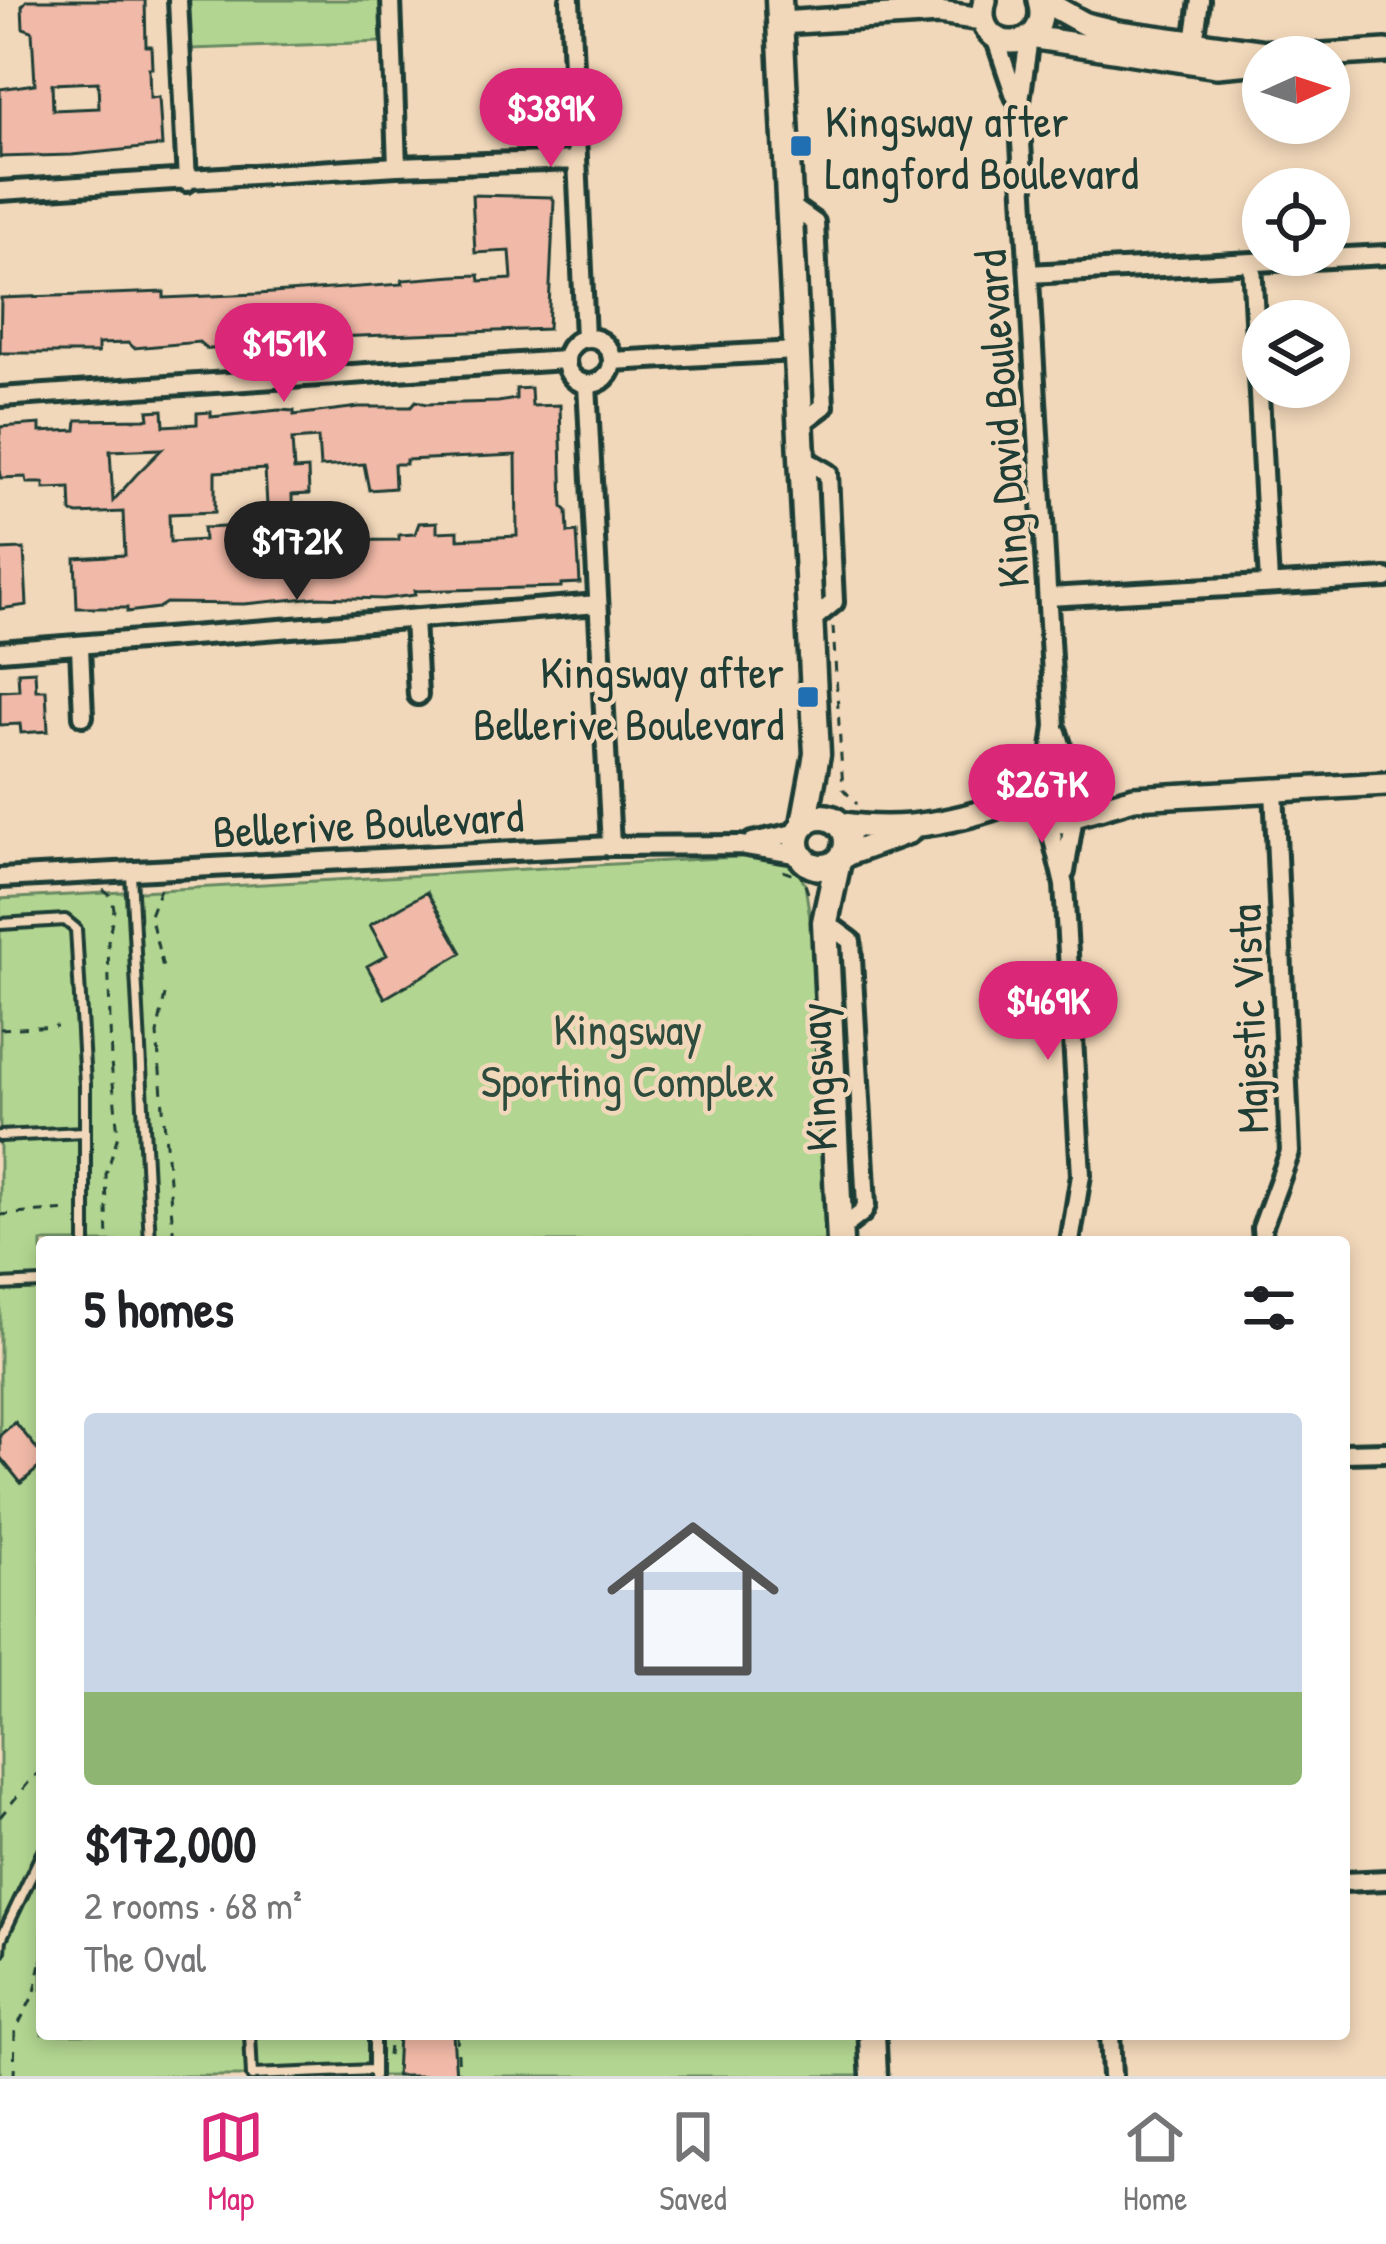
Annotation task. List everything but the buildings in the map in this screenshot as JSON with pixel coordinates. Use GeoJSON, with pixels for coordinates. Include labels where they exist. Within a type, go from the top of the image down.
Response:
{"type":"FeatureCollection","features":[{"type":"Feature","properties":{"kind":"main road","name":"Kingsway"},"geometry":{"type":"LineString","coordinates":[[779,12],[817,754],[802,850],[825,918],[840,1236]]}},
{"type":"Feature","properties":{"kind":"main road","name":"Kingsway"},"geometry":{"type":"LineString","coordinates":[[817,754],[847,842],[825,918]]}},
{"type":"Feature","properties":{"kind":"main road"},"geometry":{"type":"LineString","coordinates":[[837,822],[822,817],[802,850],[821,867],[840,859]]}},
{"type":"Feature","properties":{"kind":"main road"},"geometry":{"type":"LineString","coordinates":[[872,2040],[874,2076]]}},
{"type":"Feature","properties":{"kind":"main road"},"geometry":{"type":"LineString","coordinates":[[884,2040],[886,2076]]}},
{"type":"Feature","properties":{"kind":"street"},"geometry":{"type":"LineString","coordinates":[[178,0],[187,182]]}},
{"type":"Feature","properties":{"kind":"street"},"geometry":{"type":"LineString","coordinates":[[391,0],[397,166]]}},
{"type":"Feature","properties":{"kind":"street"},"geometry":{"type":"LineString","coordinates":[[570,0],[585,338]]}},
{"type":"Feature","properties":{"kind":"street"},"geometry":{"type":"LineString","coordinates":[[1029,37],[1042,19],[1041,0]]}},
{"type":"Feature","properties":{"kind":"street"},"geometry":{"type":"LineString","coordinates":[[1041,0],[1085,24],[1242,50]]}},
{"type":"Feature","properties":{"kind":"street"},"geometry":{"type":"LineString","coordinates":[[1194,43],[1200,0]]}},
{"type":"Feature","properties":{"kind":"street"},"geometry":{"type":"LineString","coordinates":[[779,12],[938,13],[988,19],[1014,43],[1029,37],[1242,66]]}},
{"type":"Feature","properties":{"kind":"street","name":"King David Boulevard"},"geometry":{"type":"LineString","coordinates":[[988,19],[1019,109]]}},
{"type":"Feature","properties":{"kind":"street","name":"King David Boulevard"},"geometry":{"type":"LineString","coordinates":[[1029,37],[1019,109],[1055,726],[1046,787]]}},
{"type":"Feature","properties":{"kind":"street"},"geometry":{"type":"LineString","coordinates":[[1350,53],[1386,51]]}},
{"type":"Feature","properties":{"kind":"street"},"geometry":{"type":"LineString","coordinates":[[0,191],[397,166],[577,160]]}},
{"type":"Feature","properties":{"kind":"street","name":"Kingsway"},"geometry":{"type":"LineString","coordinates":[[788,204],[815,224],[824,406],[800,424]]}},
{"type":"Feature","properties":{"kind":"street"},"geometry":{"type":"LineString","coordinates":[[1350,257],[1386,255]]}},
{"type":"Feature","properties":{"kind":"street"},"geometry":{"type":"LineString","coordinates":[[1029,274],[1242,263]]}},
{"type":"Feature","properties":{"kind":"street"},"geometry":{"type":"LineString","coordinates":[[1253,276],[1269,584]]}},
{"type":"Feature","properties":{"kind":"street"},"geometry":{"type":"LineString","coordinates":[[585,338],[607,346],[612,361],[606,376],[587,384],[573,378],[566,360],[571,345],[585,338]]}},
{"type":"Feature","properties":{"kind":"street"},"geometry":{"type":"LineString","coordinates":[[612,361],[796,351]]}},
{"type":"Feature","properties":{"kind":"street"},"geometry":{"type":"LineString","coordinates":[[0,397],[566,360]]}},
{"type":"Feature","properties":{"kind":"street"},"geometry":{"type":"LineString","coordinates":[[587,384],[610,847]]}},
{"type":"Feature","properties":{"kind":"street"},"geometry":{"type":"LineString","coordinates":[[1048,597],[1386,578]]}},
{"type":"Feature","properties":{"kind":"street"},"geometry":{"type":"LineString","coordinates":[[0,651],[598,604]]}},
{"type":"Feature","properties":{"kind":"street"},"geometry":{"type":"LineString","coordinates":[[414,620],[418,694]]}},
{"type":"Feature","properties":{"kind":"street"},"geometry":{"type":"LineString","coordinates":[[80,647],[83,716]]}},
{"type":"Feature","properties":{"kind":"street","name":"King David Boulevard"},"geometry":{"type":"LineString","coordinates":[[1055,726],[1076,789]]}},
{"type":"Feature","properties":{"kind":"street"},"geometry":{"type":"LineString","coordinates":[[840,859],[926,825],[995,808],[1061,782],[1076,789],[1134,798]]}},
{"type":"Feature","properties":{"kind":"street"},"geometry":{"type":"LineString","coordinates":[[995,808],[1061,822],[1134,798],[1386,784]]}},
{"type":"Feature","properties":{"kind":"street"},"geometry":{"type":"LineString","coordinates":[[1046,787],[1039,802],[1064,885],[1081,1175],[1071,1236]]}},
{"type":"Feature","properties":{"kind":"street"},"geometry":{"type":"LineString","coordinates":[[1064,885],[1080,804],[1076,789]]}},
{"type":"Feature","properties":{"kind":"street","name":"Majestic Vista"},"geometry":{"type":"LineString","coordinates":[[1263,1236],[1290,1152],[1274,789]]}},
{"type":"Feature","properties":{"kind":"street"},"geometry":{"type":"LineString","coordinates":[[837,822],[868,828],[926,825]]}},
{"type":"Feature","properties":{"kind":"street","name":"Bellerive Boulevard"},"geometry":{"type":"LineString","coordinates":[[0,878],[610,847],[740,844],[802,850]]}},
{"type":"Feature","properties":{"kind":"street"},"geometry":{"type":"LineString","coordinates":[[1350,1454],[1386,1451]]}},
{"type":"Feature","properties":{"kind":"street"},"geometry":{"type":"LineString","coordinates":[[1350,1882],[1386,1880]]}},
{"type":"Feature","properties":{"kind":"street"},"geometry":{"type":"LineString","coordinates":[[1110,2040],[1112,2076]]}},
{"type":"Feature","properties":{"kind":"lane"},"geometry":{"type":"LineString","coordinates":[[131,872],[150,1236]]}},
{"type":"Feature","properties":{"kind":"lane"},"geometry":{"type":"LineString","coordinates":[[0,924],[65,920],[76,929],[85,1236]]}},
{"type":"Feature","properties":{"kind":"lane"},"geometry":{"type":"LineString","coordinates":[[0,1136],[85,1132]]}},
{"type":"Feature","properties":{"kind":"lane"},"geometry":{"type":"LineString","coordinates":[[0,1285],[36,1283]]}},
{"type":"Feature","properties":{"kind":"lane"},"geometry":{"type":"LineString","coordinates":[[0,1951],[1,1939],[36,1865]]}},
{"type":"Feature","properties":{"kind":"lane"},"geometry":{"type":"LineString","coordinates":[[250,2040],[252,2076],[374,2073],[374,2040]]}},
{"type":"Feature","properties":{"kind":"path"},"geometry":{"type":"LineString","coordinates":[[769,865],[802,850]]}},
{"type":"Feature","properties":{"kind":"path"},"geometry":{"type":"LineString","coordinates":[[164,972],[150,915],[155,895],[170,885]]}},
{"type":"Feature","properties":{"kind":"path"},"geometry":{"type":"LineString","coordinates":[[94,888],[108,893],[115,909],[108,942],[118,1136],[106,1175],[108,1236]]}},
{"type":"Feature","properties":{"kind":"path"},"geometry":{"type":"LineString","coordinates":[[165,995],[157,1034],[174,1236]]}},
{"type":"Feature","properties":{"kind":"path"},"geometry":{"type":"LineString","coordinates":[[0,1029],[57,1026]]}},
{"type":"Feature","properties":{"kind":"path"},"geometry":{"type":"LineString","coordinates":[[0,1215],[68,1210]]}},
{"type":"Feature","properties":{"kind":"path"},"geometry":{"type":"LineString","coordinates":[[0,1817],[36,1775]]}},
{"type":"Feature","properties":{"kind":"path"},"geometry":{"type":"LineString","coordinates":[[14,2076],[15,2031],[36,1987]]}},
{"type":"Feature","properties":{"kind":"path"},"geometry":{"type":"LineString","coordinates":[[388,2055],[389,2040]]}},
{"type":"Feature","properties":{"kind":"path"},"geometry":{"type":"LineString","coordinates":[[457,2040],[459,2076]]}},
{"type":"Feature","properties":{"kind":"green space"},"geometry":{"type":"Polygon","coordinates":[[[189,0],[381,0],[382,42],[191,49],[189,0]]]}},
{"type":"Feature","properties":{"kind":"green space","name":"Kingsway Sporting Complex"},"geometry":{"type":"Polygon","coordinates":[[[791,854],[805,885],[812,931],[827,1236],[36,1236],[36,2040],[861,2040],[862,2076],[0,2076],[0,899],[791,854]]]}},
{"type":"Feature","properties":{"kind":"place","name":"Kingsway after Langford Boulevard"},"geometry":{"type":"Point","coordinates":[801,146]}},
{"type":"Feature","properties":{"kind":"place","name":"Kingsway after Bellerive Boulevard"},"geometry":{"type":"Point","coordinates":[808,697]}}]}
